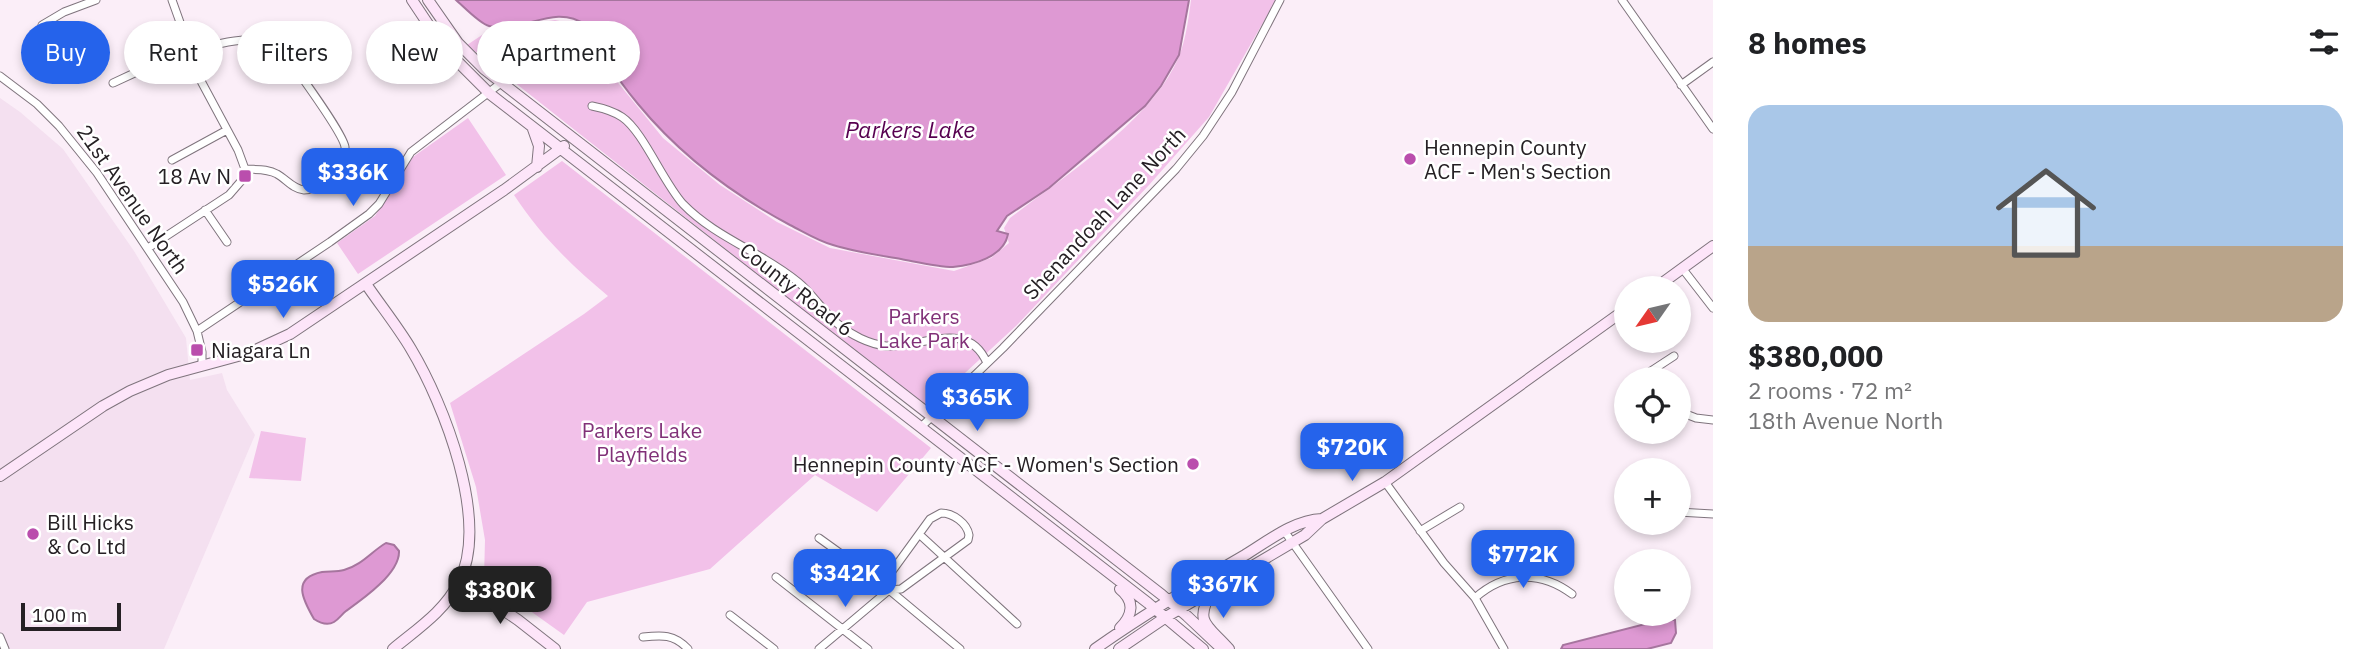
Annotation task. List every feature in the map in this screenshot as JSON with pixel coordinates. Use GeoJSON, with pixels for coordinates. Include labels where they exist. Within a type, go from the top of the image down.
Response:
{"type":"FeatureCollection","features":[{"type":"Feature","properties":{"kind":"main road","name":"County Road 6"},"geometry":{"type":"LineString","coordinates":[[412,0],[444,48],[490,94],[1073,544],[1203,649]]}},
{"type":"Feature","properties":{"kind":"main road","name":"County Road 6"},"geometry":{"type":"LineString","coordinates":[[428,0],[458,43],[477,62]]}},
{"type":"Feature","properties":{"kind":"main road","name":"County Road 6"},"geometry":{"type":"LineString","coordinates":[[502,84],[1168,600],[1222,649]]}},
{"type":"Feature","properties":{"kind":"main road"},"geometry":{"type":"LineString","coordinates":[[532,126],[539,146],[537,167]]}},
{"type":"Feature","properties":{"kind":"main road"},"geometry":{"type":"LineString","coordinates":[[0,476],[130,391],[158,378],[249,353],[274,343],[366,284],[537,167],[571,139]]}},
{"type":"Feature","properties":{"kind":"main road"},"geometry":{"type":"LineString","coordinates":[[1671,276],[1713,246]]}},
{"type":"Feature","properties":{"kind":"main road"},"geometry":{"type":"LineString","coordinates":[[366,284],[413,353],[442,411],[461,473],[470,534],[466,566],[452,594],[433,617],[393,649]]}},
{"type":"Feature","properties":{"kind":"main road"},"geometry":{"type":"LineString","coordinates":[[1119,649],[1166,617],[1310,532],[1322,519],[1385,482],[1614,318]]}},
{"type":"Feature","properties":{"kind":"main road"},"geometry":{"type":"LineString","coordinates":[[1095,649],[1155,608],[1285,532],[1312,520],[1322,519]]}},
{"type":"Feature","properties":{"kind":"main road"},"geometry":{"type":"LineString","coordinates":[[1073,544],[1083,559],[1125,592],[1131,602],[1129,619],[1108,640]]}},
{"type":"Feature","properties":{"kind":"main road"},"geometry":{"type":"LineString","coordinates":[[460,581],[555,649]]}},
{"type":"Feature","properties":{"kind":"main road"},"geometry":{"type":"LineString","coordinates":[[1213,589],[1204,605],[1203,616],[1208,626],[1229,649]]}},
{"type":"Feature","properties":{"kind":"street"},"geometry":{"type":"LineString","coordinates":[[49,21],[96,0]]}},
{"type":"Feature","properties":{"kind":"street"},"geometry":{"type":"LineString","coordinates":[[172,0],[180,21]]}},
{"type":"Feature","properties":{"kind":"street","name":"Shenandoah Lane North"},"geometry":{"type":"LineString","coordinates":[[921,427],[987,363],[1175,169],[1203,136],[1233,92],[1280,0]]}},
{"type":"Feature","properties":{"kind":"street"},"geometry":{"type":"LineString","coordinates":[[1622,0],[1713,129]]}},
{"type":"Feature","properties":{"kind":"street"},"geometry":{"type":"LineString","coordinates":[[223,43],[262,38],[273,41],[337,128],[345,144],[342,164],[334,174],[313,189],[295,188],[268,170],[245,169]]}},
{"type":"Feature","properties":{"kind":"street"},"geometry":{"type":"LineString","coordinates":[[1681,85],[1713,62]]}},
{"type":"Feature","properties":{"kind":"street","name":"21st Avenue North"},"geometry":{"type":"LineString","coordinates":[[0,76],[37,104],[79,148],[183,302],[197,331],[202,366]]}},
{"type":"Feature","properties":{"kind":"street"},"geometry":{"type":"LineString","coordinates":[[113,83],[124,78]]}},
{"type":"Feature","properties":{"kind":"street"},"geometry":{"type":"LineString","coordinates":[[148,248],[237,187],[245,169],[239,150],[203,84]]}},
{"type":"Feature","properties":{"kind":"street"},"geometry":{"type":"LineString","coordinates":[[197,331],[369,214],[379,204],[411,152],[500,84]]}},
{"type":"Feature","properties":{"kind":"street"},"geometry":{"type":"LineString","coordinates":[[592,106],[623,117],[633,128],[668,185],[697,217],[797,281],[838,324],[853,335],[886,346],[946,337],[960,338],[979,350],[987,363]]}},
{"type":"Feature","properties":{"kind":"street"},"geometry":{"type":"LineString","coordinates":[[172,160],[227,130]]}},
{"type":"Feature","properties":{"kind":"street"},"geometry":{"type":"LineString","coordinates":[[205,210],[227,242]]}},
{"type":"Feature","properties":{"kind":"street"},"geometry":{"type":"LineString","coordinates":[[1682,268],[1713,308]]}},
{"type":"Feature","properties":{"kind":"street"},"geometry":{"type":"LineString","coordinates":[[1657,367],[1674,356]]}},
{"type":"Feature","properties":{"kind":"street"},"geometry":{"type":"LineString","coordinates":[[1691,416],[1713,420]]}},
{"type":"Feature","properties":{"kind":"street"},"geometry":{"type":"LineString","coordinates":[[1385,482],[1444,563],[1475,598],[1504,649]]}},
{"type":"Feature","properties":{"kind":"street"},"geometry":{"type":"LineString","coordinates":[[1420,531],[1460,507]]}},
{"type":"Feature","properties":{"kind":"street"},"geometry":{"type":"LineString","coordinates":[[819,649],[889,590],[901,589],[964,544],[970,535],[965,524],[948,513],[935,515],[887,579],[889,590]]}},
{"type":"Feature","properties":{"kind":"street"},"geometry":{"type":"LineString","coordinates":[[1691,513],[1713,514]]}},
{"type":"Feature","properties":{"kind":"street"},"geometry":{"type":"LineString","coordinates":[[1285,532],[1368,649]]}},
{"type":"Feature","properties":{"kind":"street"},"geometry":{"type":"LineString","coordinates":[[919,534],[1017,624]]}},
{"type":"Feature","properties":{"kind":"street"},"geometry":{"type":"LineString","coordinates":[[819,538],[889,590],[960,649]]}},
{"type":"Feature","properties":{"kind":"street"},"geometry":{"type":"LineString","coordinates":[[1475,598],[1497,582],[1522,576],[1549,580],[1572,594]]}},
{"type":"Feature","properties":{"kind":"street"},"geometry":{"type":"LineString","coordinates":[[776,577],[868,649]]}},
{"type":"Feature","properties":{"kind":"street"},"geometry":{"type":"LineString","coordinates":[[730,615],[774,649]]}},
{"type":"Feature","properties":{"kind":"street"},"geometry":{"type":"LineString","coordinates":[[643,637],[667,635],[676,638],[688,649]]}},
{"type":"Feature","properties":{"kind":"street"},"geometry":{"type":"LineString","coordinates":[[0,637],[5,649]]}},
{"type":"Feature","properties":{"kind":"shaded area"},"geometry":{"type":"Polygon","coordinates":[[[0,98],[63,149],[134,251],[186,338],[190,380],[222,373],[227,390],[255,435],[164,649],[0,649],[0,98]]]}},
{"type":"Feature","properties":{"kind":"green space","name":"Parkers Lake Park"},"geometry":{"type":"Polygon","coordinates":[[[1191,0],[1276,0],[1209,117],[1017,325],[927,408],[516,84],[619,84],[663,138],[720,185],[777,222],[830,248],[954,271],[991,258],[1009,243],[1004,228],[1010,218],[1123,130],[1160,88],[1174,67],[1186,34],[1191,0]]]}},
{"type":"Feature","properties":{"kind":"green space","name":"Parkers Lake Park"},"geometry":{"type":"Polygon","coordinates":[[[477,38],[477,53],[467,45],[477,38]]]}},
{"type":"Feature","properties":{"kind":"green space"},"geometry":{"type":"Polygon","coordinates":[[[468,118],[506,175],[358,274],[337,243],[375,216],[413,157],[468,118]]]}},
{"type":"Feature","properties":{"kind":"green space","name":"Parkers Lake Playfields"},"geometry":{"type":"Polygon","coordinates":[[[562,161],[931,448],[877,512],[815,475],[710,569],[587,602],[564,635],[484,578],[485,540],[476,487],[450,403],[608,296],[557,249],[514,195],[562,161]]]}},
{"type":"Feature","properties":{"kind":"green space"},"geometry":{"type":"Polygon","coordinates":[[[261,431],[306,438],[301,481],[249,478],[261,431]]]}},
{"type":"Feature","properties":{"kind":"water","name":"Parkers Lake"},"geometry":{"type":"Polygon","coordinates":[[[456,0],[1189,0],[1179,55],[1161,86],[1145,106],[1049,188],[1007,216],[997,231],[1008,234],[1001,249],[978,262],[953,267],[867,253],[822,241],[727,187],[671,140],[622,84],[640,84],[640,21],[578,21],[562,17],[536,21],[480,21],[456,0]]]}},
{"type":"Feature","properties":{"kind":"water"},"geometry":{"type":"Polygon","coordinates":[[[386,543],[394,545],[399,551],[398,559],[394,568],[371,593],[334,622],[324,624],[314,619],[302,591],[306,579],[322,572],[350,568],[386,543]]]}},
{"type":"Feature","properties":{"kind":"water"},"geometry":{"type":"Polygon","coordinates":[[[1637,626],[1675,626],[1676,633],[1671,643],[1647,649],[1561,649],[1563,645],[1637,626]]]}},
{"type":"Feature","properties":{"kind":"place","name":"Hennepin County ACF - Men's Section"},"geometry":{"type":"Point","coordinates":[1410,159]}},
{"type":"Feature","properties":{"kind":"place","name":"18 Av N"},"geometry":{"type":"Point","coordinates":[245,176]}},
{"type":"Feature","properties":{"kind":"place","name":"Niagara Ln"},"geometry":{"type":"Point","coordinates":[197,350]}},
{"type":"Feature","properties":{"kind":"place","name":"Hennepin County ACF - Women's Section"},"geometry":{"type":"Point","coordinates":[1193,464]}},
{"type":"Feature","properties":{"kind":"place","name":"Bill Hicks & Co Ltd"},"geometry":{"type":"Point","coordinates":[33,534]}}]}
